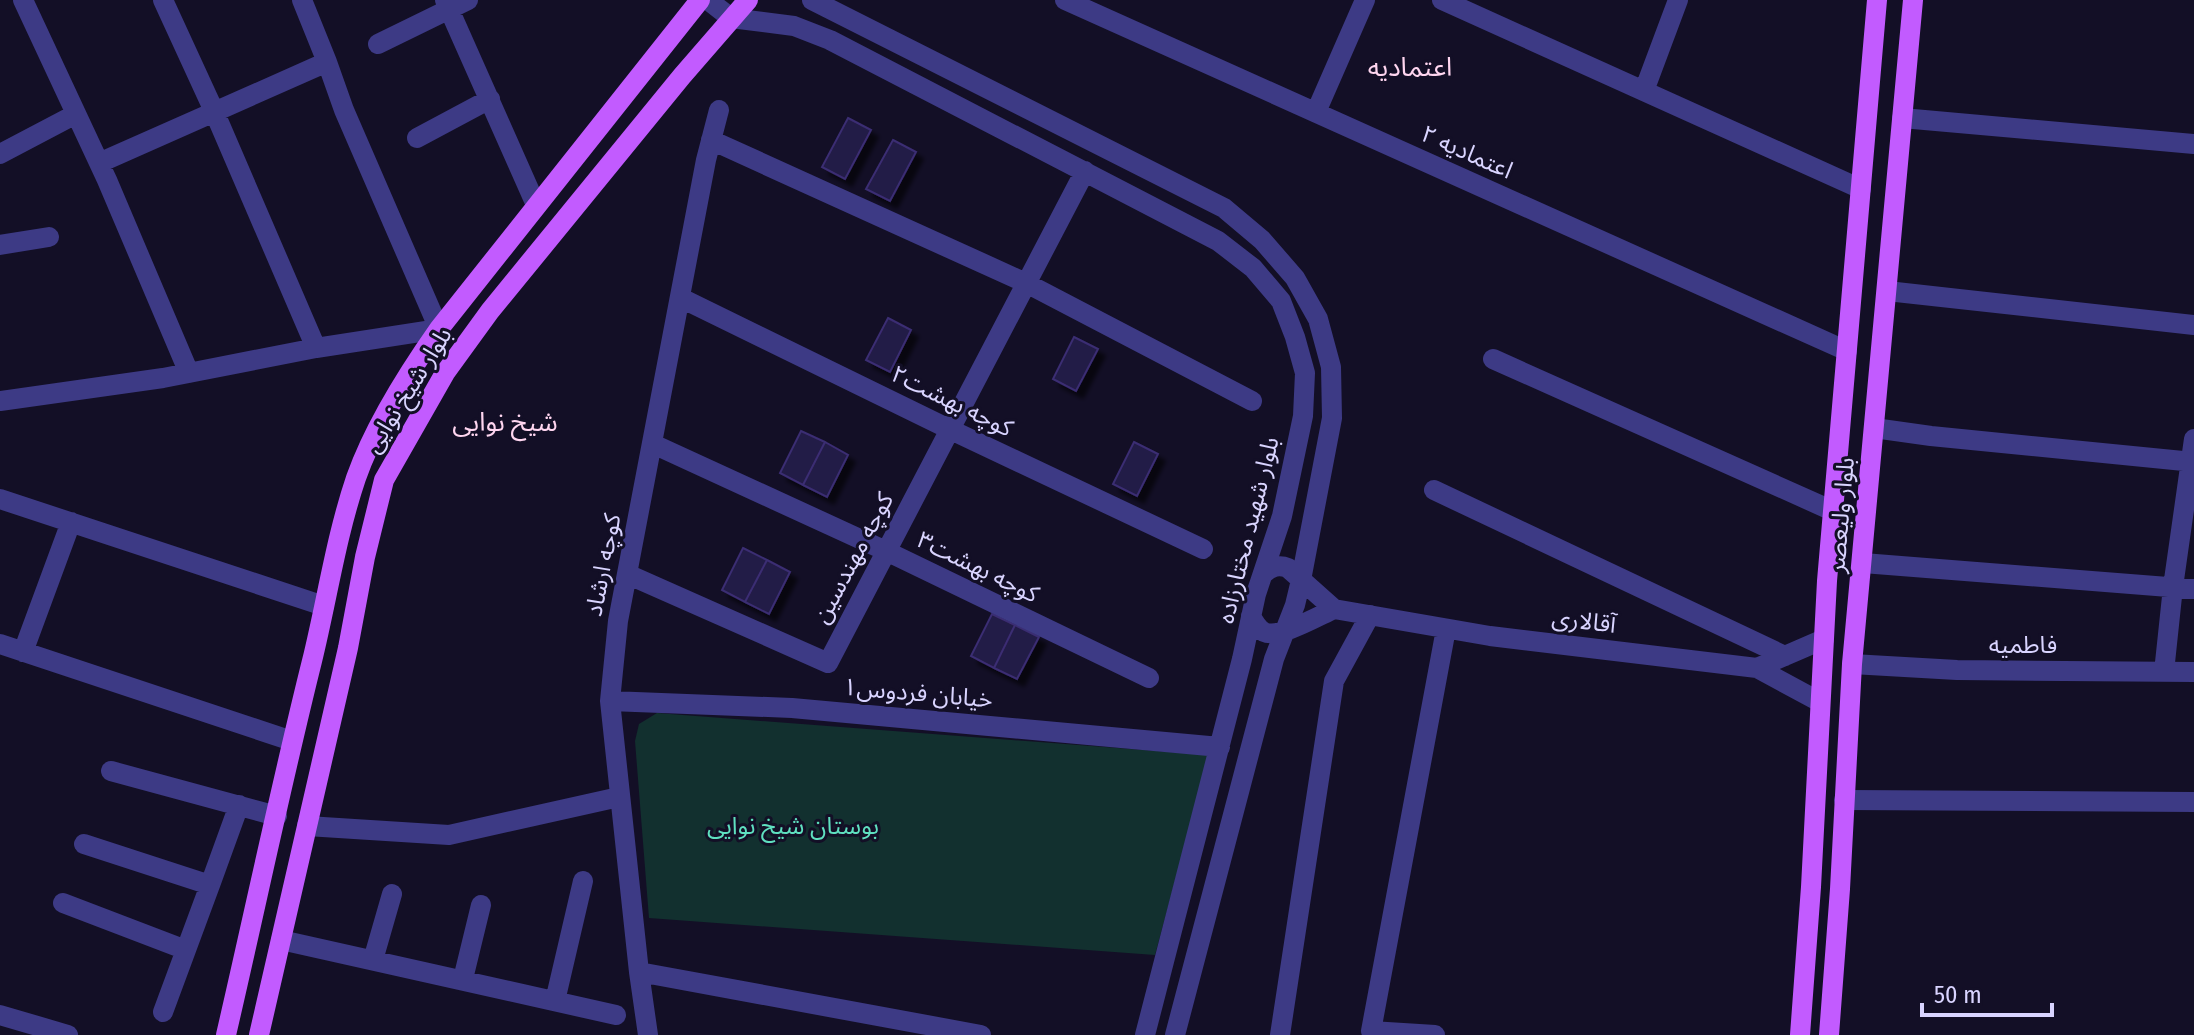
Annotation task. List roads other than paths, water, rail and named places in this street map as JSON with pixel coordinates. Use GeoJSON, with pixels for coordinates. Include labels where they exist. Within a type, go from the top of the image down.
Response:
{"type":"FeatureCollection","features":[{"type":"Feature","properties":{"kind":"main road","name":"بلوار شیخ نوایی"},"geometry":{"type":"LineString","coordinates":[[224,1034],[277,816],[334,557],[357,476],[383,419],[415,363],[439,329],[700,0]]}},
{"type":"Feature","properties":{"kind":"main road","name":"بلوار شیخ نوایی"},"geometry":{"type":"LineString","coordinates":[[259,1035],[384,480],[445,373],[490,311],[748,0]]}},
{"type":"Feature","properties":{"kind":"main road","name":"بلوار ولیعصر"},"geometry":{"type":"LineString","coordinates":[[1800,1035],[1833,511],[1877,0]]}},
{"type":"Feature","properties":{"kind":"main road","name":"بلوار ولیعصر"},"geometry":{"type":"LineString","coordinates":[[1829,1035],[1852,664],[1913,0]]}},
{"type":"Feature","properties":{"kind":"main road"},"geometry":{"type":"LineString","coordinates":[[1811,887],[1840,889]]}},
{"type":"Feature","properties":{"kind":"street"},"geometry":{"type":"LineString","coordinates":[[23,0],[99,163],[189,373]]}},
{"type":"Feature","properties":{"kind":"street"},"geometry":{"type":"LineString","coordinates":[[163,0],[316,348]]}},
{"type":"Feature","properties":{"kind":"street"},"geometry":{"type":"LineString","coordinates":[[0,401],[189,373],[316,348],[439,329],[344,110],[302,0]]}},
{"type":"Feature","properties":{"kind":"street"},"geometry":{"type":"LineString","coordinates":[[708,0],[731,18]]}},
{"type":"Feature","properties":{"kind":"street"},"geometry":{"type":"LineString","coordinates":[[812,0],[1224,208],[1262,240],[1295,278],[1318,319],[1331,367],[1332,418],[1301,580],[1295,605],[1274,659],[1175,1035]]}},
{"type":"Feature","properties":{"kind":"street","name":"اعتمادیه ۲"},"geometry":{"type":"LineString","coordinates":[[1065,0],[1847,351]]}},
{"type":"Feature","properties":{"kind":"street"},"geometry":{"type":"LineString","coordinates":[[1316,112],[1365,0]]}},
{"type":"Feature","properties":{"kind":"street"},"geometry":{"type":"LineString","coordinates":[[1442,0],[1861,189]]}},
{"type":"Feature","properties":{"kind":"street"},"geometry":{"type":"LineString","coordinates":[[1644,91],[1678,0]]}},
{"type":"Feature","properties":{"kind":"street"},"geometry":{"type":"LineString","coordinates":[[378,44],[454,3],[490,99],[536,205]]}},
{"type":"Feature","properties":{"kind":"street","name":"بلوار شهید مختارزاده"},"geometry":{"type":"LineString","coordinates":[[731,18],[794,26],[830,40],[1085,171],[1218,241],[1253,268],[1281,301],[1305,373],[1303,416],[1282,516],[1251,616],[1145,1035]]}},
{"type":"Feature","properties":{"kind":"street"},"geometry":{"type":"LineString","coordinates":[[99,163],[327,62]]}},
{"type":"Feature","properties":{"kind":"street"},"geometry":{"type":"LineString","coordinates":[[417,138],[490,99]]}},
{"type":"Feature","properties":{"kind":"street","name":"کوچه ارشاد"},"geometry":{"type":"LineString","coordinates":[[648,1035],[610,701],[618,621],[719,110]]}},
{"type":"Feature","properties":{"kind":"street"},"geometry":{"type":"LineString","coordinates":[[0,154],[76,114]]}},
{"type":"Feature","properties":{"kind":"street"},"geometry":{"type":"LineString","coordinates":[[1902,118],[2194,144]]}},
{"type":"Feature","properties":{"kind":"street"},"geometry":{"type":"LineString","coordinates":[[711,140],[1026,283],[1252,401]]}},
{"type":"Feature","properties":{"kind":"street","name":"کوچه مهندسین"},"geometry":{"type":"LineString","coordinates":[[627,574],[828,663],[1085,171]]}},
{"type":"Feature","properties":{"kind":"street"},"geometry":{"type":"LineString","coordinates":[[0,245],[49,237]]}},
{"type":"Feature","properties":{"kind":"street"},"geometry":{"type":"LineString","coordinates":[[1887,291],[2194,325]]}},
{"type":"Feature","properties":{"kind":"street","name":"کوچه بهشت۲"},"geometry":{"type":"LineString","coordinates":[[681,298],[1203,549]]}},
{"type":"Feature","properties":{"kind":"street"},"geometry":{"type":"LineString","coordinates":[[1493,359],[1833,511]]}},
{"type":"Feature","properties":{"kind":"street"},"geometry":{"type":"LineString","coordinates":[[1874,428],[2192,462]]}},
{"type":"Feature","properties":{"kind":"street"},"geometry":{"type":"LineString","coordinates":[[2164,672],[2194,439]]}},
{"type":"Feature","properties":{"kind":"street","name":"کوچه بهشت۳"},"geometry":{"type":"LineString","coordinates":[[653,444],[886,551],[1149,678]]}},
{"type":"Feature","properties":{"kind":"street"},"geometry":{"type":"LineString","coordinates":[[1434,490],[1785,656]]}},
{"type":"Feature","properties":{"kind":"street"},"geometry":{"type":"LineString","coordinates":[[0,499],[324,606]]}},
{"type":"Feature","properties":{"kind":"street"},"geometry":{"type":"LineString","coordinates":[[23,652],[71,522]]}},
{"type":"Feature","properties":{"kind":"street"},"geometry":{"type":"LineString","coordinates":[[1863,563],[2194,589]]}},
{"type":"Feature","properties":{"kind":"street"},"geometry":{"type":"LineString","coordinates":[[1251,616],[1259,629],[1266,633],[1285,631],[1334,609],[1288,568],[1270,568],[1263,574]]}},
{"type":"Feature","properties":{"kind":"street","name":"آقالاری"},"geometry":{"type":"LineString","coordinates":[[1334,609],[1490,636],[1757,668]]}},
{"type":"Feature","properties":{"kind":"street"},"geometry":{"type":"LineString","coordinates":[[1280,1035],[1334,681],[1370,615]]}},
{"type":"Feature","properties":{"kind":"street"},"geometry":{"type":"LineString","coordinates":[[1435,1035],[1369,1033],[1446,629]]}},
{"type":"Feature","properties":{"kind":"street"},"geometry":{"type":"LineString","coordinates":[[1757,668],[1824,639]]}},
{"type":"Feature","properties":{"kind":"street"},"geometry":{"type":"LineString","coordinates":[[0,644],[292,741]]}},
{"type":"Feature","properties":{"kind":"street","name":"فاطمیه"},"geometry":{"type":"LineString","coordinates":[[1852,664],[1957,670],[2194,672]]}},
{"type":"Feature","properties":{"kind":"street"},"geometry":{"type":"LineString","coordinates":[[1757,668],[1820,702]]}},
{"type":"Feature","properties":{"kind":"street","name":"خیابان فردوس۱"},"geometry":{"type":"LineString","coordinates":[[610,701],[792,708],[1220,747]]}},
{"type":"Feature","properties":{"kind":"street"},"geometry":{"type":"LineString","coordinates":[[111,771],[277,816]]}},
{"type":"Feature","properties":{"kind":"street"},"geometry":{"type":"LineString","coordinates":[[307,826],[449,835],[619,797]]}},
{"type":"Feature","properties":{"kind":"street"},"geometry":{"type":"LineString","coordinates":[[1844,800],[2194,802]]}},
{"type":"Feature","properties":{"kind":"street"},"geometry":{"type":"LineString","coordinates":[[163,1012],[239,805]]}},
{"type":"Feature","properties":{"kind":"street"},"geometry":{"type":"LineString","coordinates":[[84,844],[210,885]]}},
{"type":"Feature","properties":{"kind":"street"},"geometry":{"type":"LineString","coordinates":[[555,1001],[583,881]]}},
{"type":"Feature","properties":{"kind":"street"},"geometry":{"type":"LineString","coordinates":[[373,960],[392,894]]}},
{"type":"Feature","properties":{"kind":"street"},"geometry":{"type":"LineString","coordinates":[[63,903],[186,950]]}},
{"type":"Feature","properties":{"kind":"street"},"geometry":{"type":"LineString","coordinates":[[463,979],[481,905]]}},
{"type":"Feature","properties":{"kind":"street"},"geometry":{"type":"LineString","coordinates":[[281,940],[616,1015]]}},
{"type":"Feature","properties":{"kind":"street"},"geometry":{"type":"LineString","coordinates":[[639,972],[981,1035]]}},
{"type":"Feature","properties":{"kind":"street"},"geometry":{"type":"LineString","coordinates":[[0,1015],[68,1035]]}},
{"type":"Feature","properties":{"kind":"district","name":"اعتمادیه"},"geometry":{"type":"Point","coordinates":[1410,67]}},
{"type":"Feature","properties":{"kind":"district","name":"شیخ نوایی"},"geometry":{"type":"Point","coordinates":[505,422]}},
{"type":"Feature","properties":{"kind":"park label","name":"بوستان شیخ نوایی"},"geometry":{"type":"Point","coordinates":[793,826]}}]}
